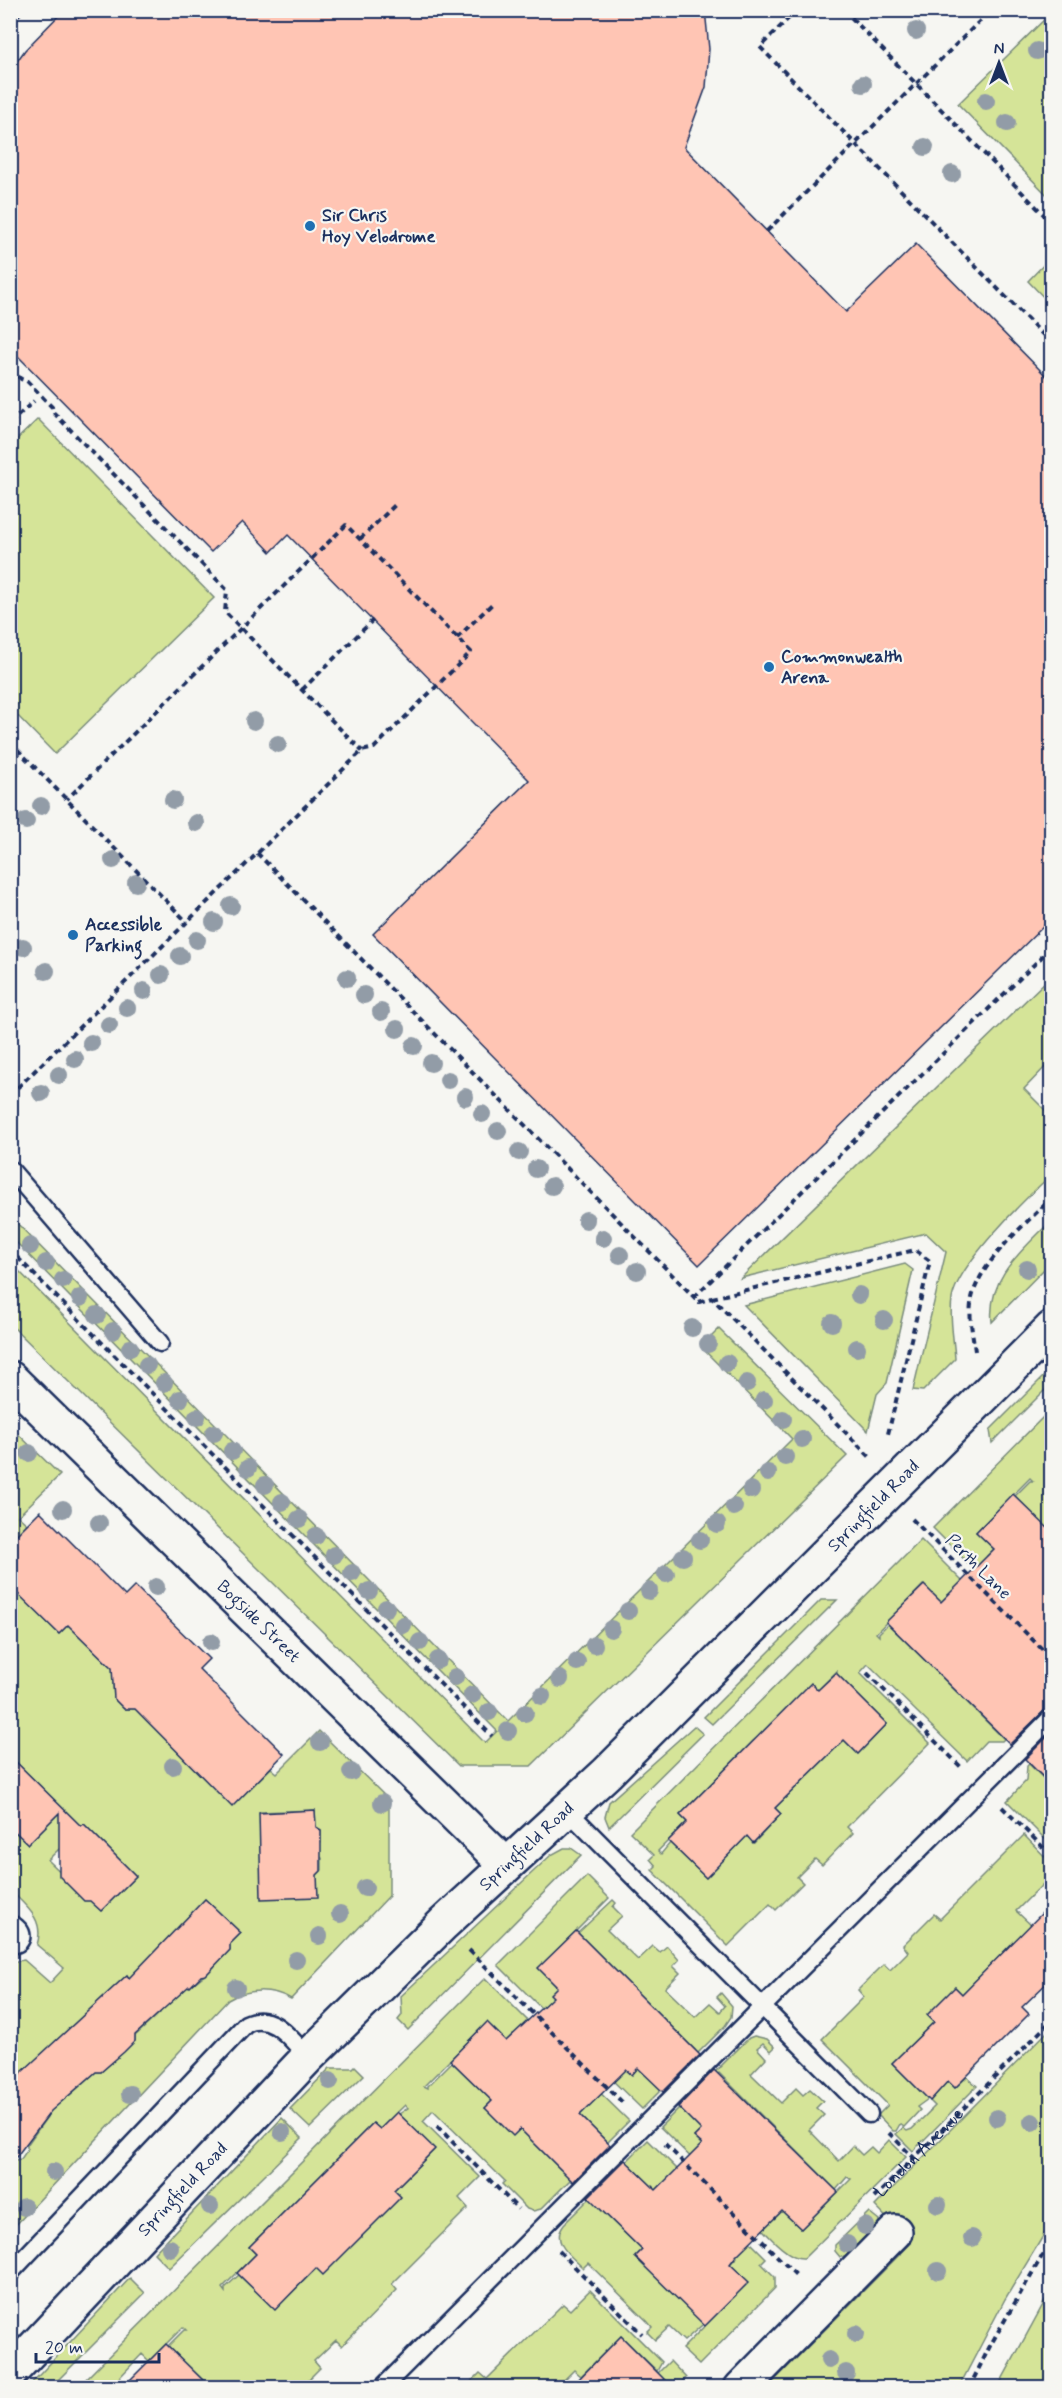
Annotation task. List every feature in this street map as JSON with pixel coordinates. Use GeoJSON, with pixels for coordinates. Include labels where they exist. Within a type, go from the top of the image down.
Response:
{"type":"FeatureCollection","features":[{"type":"Feature","properties":{"kind":"street","name":"Springfield Road"},"geometry":{"type":"LineString","coordinates":[[12,2369],[308,2058],[443,1924],[607,1773],[887,1481],[980,1399],[1052,1328]]}},
{"type":"Feature","properties":{"kind":"street","name":"Bogside Street"},"geometry":{"type":"LineString","coordinates":[[10,1378],[506,1865]]}},
{"type":"Feature","properties":{"kind":"street"},"geometry":{"type":"LineString","coordinates":[[741,2388],[895,2232]]}},
{"type":"Feature","properties":{"kind":"lane"},"geometry":{"type":"LineString","coordinates":[[10,1169],[160,1343]]}},
{"type":"Feature","properties":{"kind":"lane"},"geometry":{"type":"LineString","coordinates":[[382,2388],[1052,1717]]}},
{"type":"Feature","properties":{"kind":"lane"},"geometry":{"type":"LineString","coordinates":[[567,1810],[869,2114]]}},
{"type":"Feature","properties":{"kind":"lane"},"geometry":{"type":"LineString","coordinates":[[10,2273],[246,2024],[263,2019],[272,2023],[308,2058]]}},
{"type":"Feature","properties":{"kind":"path"},"geometry":{"type":"LineString","coordinates":[[10,23],[23,10]]}},
{"type":"Feature","properties":{"kind":"path"},"geometry":{"type":"LineString","coordinates":[[797,10],[760,47],[1052,344]]}},
{"type":"Feature","properties":{"kind":"path"},"geometry":{"type":"LineString","coordinates":[[844,10],[1052,223]]}},
{"type":"Feature","properties":{"kind":"path"},"geometry":{"type":"LineString","coordinates":[[767,231],[991,10]]}},
{"type":"Feature","properties":{"kind":"path"},"geometry":{"type":"LineString","coordinates":[[10,369],[21,379],[27,381],[52,407],[53,412],[227,590],[225,612],[362,751]]}},
{"type":"Feature","properties":{"kind":"path"},"geometry":{"type":"LineString","coordinates":[[10,423],[34,400]]}},
{"type":"Feature","properties":{"kind":"path"},"geometry":{"type":"LineString","coordinates":[[360,539],[395,505]]}},
{"type":"Feature","properties":{"kind":"path"},"geometry":{"type":"LineString","coordinates":[[10,1095],[362,751],[374,748],[471,652],[346,525],[67,799]]}},
{"type":"Feature","properties":{"kind":"path"},"geometry":{"type":"LineString","coordinates":[[457,638],[492,604]]}},
{"type":"Feature","properties":{"kind":"path"},"geometry":{"type":"LineString","coordinates":[[302,690],[373,620]]}},
{"type":"Feature","properties":{"kind":"path"},"geometry":{"type":"LineString","coordinates":[[10,742],[187,922]]}},
{"type":"Feature","properties":{"kind":"path"},"geometry":{"type":"LineString","coordinates":[[257,854],[699,1302],[915,1250],[930,1261],[887,1481]]}},
{"type":"Feature","properties":{"kind":"path"},"geometry":{"type":"LineString","coordinates":[[694,1297],[1052,947]]}},
{"type":"Feature","properties":{"kind":"path"},"geometry":{"type":"LineString","coordinates":[[980,1399],[971,1313],[973,1295],[982,1276],[1001,1250],[1052,1198]]}},
{"type":"Feature","properties":{"kind":"path"},"geometry":{"type":"LineString","coordinates":[[10,1250],[492,1736]]}},
{"type":"Feature","properties":{"kind":"path","name":"Perth Lane"},"geometry":{"type":"LineString","coordinates":[[712,1298],[887,1481],[1052,1659]]}},
{"type":"Feature","properties":{"kind":"path","name":"London Avenue"},"geometry":{"type":"LineString","coordinates":[[895,2232],[868,2204],[1052,2020]]}},
{"type":"Feature","properties":{"kind":"path"},"geometry":{"type":"LineString","coordinates":[[969,2388],[996,2334],[1052,2239]]}},
{"type":"Feature","properties":{"kind":"green space"},"geometry":{"type":"Polygon","coordinates":[[[1051,13],[1051,199],[958,104],[1051,13]]]}},
{"type":"Feature","properties":{"kind":"green space"},"geometry":{"type":"Polygon","coordinates":[[[1051,257],[1051,305],[1028,281],[1051,257]]]}},
{"type":"Feature","properties":{"kind":"green space"},"geometry":{"type":"Polygon","coordinates":[[[38,419],[214,598],[55,754],[11,709],[11,445],[38,419]]]}},
{"type":"Feature","properties":{"kind":"green space"},"geometry":{"type":"Polygon","coordinates":[[[1051,976],[1051,1061],[1024,1089],[1051,1116],[1051,1175],[994,1233],[966,1269],[957,1285],[951,1306],[955,1359],[923,1391],[913,1390],[946,1252],[926,1233],[741,1278],[1051,976]]]}},
{"type":"Feature","properties":{"kind":"green space"},"geometry":{"type":"Polygon","coordinates":[[[11,1217],[508,1721],[792,1439],[701,1347],[719,1329],[847,1456],[531,1766],[459,1766],[11,1325],[11,1278],[13,1275],[11,1263],[485,1743],[497,1731],[11,1237],[11,1217]]]}},
{"type":"Feature","properties":{"kind":"green space"},"geometry":{"type":"Polygon","coordinates":[[[1051,1221],[1051,1262],[992,1322],[995,1291],[1001,1278],[1019,1254],[1051,1221]]]}},
{"type":"Feature","properties":{"kind":"green space"},"geometry":{"type":"Polygon","coordinates":[[[905,1264],[913,1270],[887,1383],[877,1394],[868,1431],[744,1305],[905,1264]]]}},
{"type":"Feature","properties":{"kind":"green space"},"geometry":{"type":"Polygon","coordinates":[[[1051,1369],[1051,1384],[992,1443],[990,1430],[1051,1369]]]}},
{"type":"Feature","properties":{"kind":"green space"},"geometry":{"type":"Polygon","coordinates":[[[1051,1409],[1051,1532],[1015,1496],[1030,1481],[1033,1481],[1030,1478],[976,1532],[994,1549],[987,1556],[999,1568],[1051,1646],[933,1528],[1051,1409]]]}},
{"type":"Feature","properties":{"kind":"green space"},"geometry":{"type":"Polygon","coordinates":[[[10,1426],[60,1475],[18,1516],[27,1524],[11,1541],[10,1426]]]}},
{"type":"Feature","properties":{"kind":"green space"},"geometry":{"type":"Polygon","coordinates":[[[921,1540],[1051,1670],[948,1595],[941,1602],[923,1585],[876,1633],[879,1636],[888,1624],[1004,1739],[986,1741],[967,1761],[868,1664],[860,1673],[930,1743],[847,1827],[853,1833],[822,1865],[815,1859],[797,1877],[803,1883],[776,1910],[770,1904],[728,1946],[652,1870],[656,1866],[650,1859],[654,1855],[630,1832],[921,1540]],[[837,1671],[818,1690],[753,1741],[680,1815],[687,1822],[658,1851],[661,1854],[670,1843],[706,1878],[747,1836],[754,1843],[781,1814],[775,1808],[844,1740],[858,1754],[887,1724],[837,1674],[837,1671]]]}},
{"type":"Feature","properties":{"kind":"green space"},"geometry":{"type":"Polygon","coordinates":[[[11,1586],[59,1634],[68,1625],[119,1675],[113,1682],[114,1699],[124,1709],[141,1709],[232,1806],[271,1768],[277,1773],[319,1731],[389,1800],[389,1896],[291,1999],[276,1993],[260,1991],[243,1993],[228,2000],[11,2230],[11,2166],[15,2160],[21,2159],[27,2150],[27,2145],[47,2117],[11,2089],[11,1962],[24,1960],[50,1983],[64,1968],[37,1945],[39,1928],[37,1921],[11,1891],[10,1827],[28,1844],[63,1809],[11,1757],[11,1586]],[[315,1810],[260,1812],[260,1851],[317,1875],[322,1870],[322,1858],[317,1854],[316,1847],[321,1843],[321,1830],[316,1827],[315,1810]],[[84,1824],[48,1860],[101,1911],[136,1876],[84,1824]],[[205,1899],[154,1953],[190,1987],[214,1967],[214,1962],[230,1950],[230,1944],[241,1933],[205,1899]],[[127,1976],[37,2059],[70,2095],[96,2072],[101,2072],[110,2064],[110,2059],[135,2041],[135,2036],[160,2013],[127,1976]]]}},
{"type":"Feature","properties":{"kind":"green space"},"geometry":{"type":"Polygon","coordinates":[[[821,1600],[837,1600],[712,1724],[704,1717],[821,1600]]]}},
{"type":"Feature","properties":{"kind":"green space"},"geometry":{"type":"Polygon","coordinates":[[[694,1726],[703,1734],[609,1827],[605,1817],[609,1802],[694,1726]]]}},
{"type":"Feature","properties":{"kind":"green space"},"geometry":{"type":"Polygon","coordinates":[[[1029,1764],[1051,1786],[1051,1845],[1007,1801],[1026,1781],[1029,1764]]]}},
{"type":"Feature","properties":{"kind":"green space"},"geometry":{"type":"Polygon","coordinates":[[[1024,1835],[1051,1863],[1051,1888],[1045,1882],[1016,1911],[1031,1925],[962,1994],[955,1987],[934,2022],[892,2063],[928,2099],[917,2107],[920,2110],[904,2127],[900,2124],[896,2131],[893,2131],[878,2115],[888,2105],[822,2039],[864,1997],[858,1990],[884,1964],[890,1970],[908,1952],[903,1945],[934,1914],[940,1919],[1024,1835]]]}},
{"type":"Feature","properties":{"kind":"green space"},"geometry":{"type":"Polygon","coordinates":[[[564,1848],[571,1848],[581,1855],[408,2030],[398,2020],[402,2015],[401,1996],[551,1855],[564,1848]]]}},
{"type":"Feature","properties":{"kind":"green space"},"geometry":{"type":"Polygon","coordinates":[[[587,1876],[609,1898],[539,1968],[557,1987],[563,2006],[551,2018],[498,1965],[587,1876]]]}},
{"type":"Feature","properties":{"kind":"green space"},"geometry":{"type":"Polygon","coordinates":[[[613,1900],[616,1903],[613,1907],[622,1916],[607,1930],[638,1960],[653,1946],[660,1952],[667,1946],[679,1960],[673,1966],[680,1973],[665,1988],[695,2017],[710,2003],[720,2012],[725,2006],[717,1997],[721,1993],[732,2006],[731,2017],[725,2026],[642,2109],[607,2075],[619,2062],[631,2074],[638,2068],[695,2050],[578,1933],[613,1900]]]}},
{"type":"Feature","properties":{"kind":"green space"},"geometry":{"type":"Polygon","coordinates":[[[485,1978],[539,2032],[513,2034],[506,2041],[487,2023],[424,2086],[428,2088],[452,2062],[492,2101],[485,2108],[520,2129],[560,2169],[605,2140],[580,2115],[587,2108],[589,2082],[629,2121],[541,2209],[533,2211],[527,2209],[502,2184],[505,2181],[433,2110],[423,2121],[480,2177],[459,2198],[468,2208],[392,2284],[397,2290],[342,2346],[336,2340],[314,2361],[320,2368],[301,2387],[197,2387],[204,2381],[168,2346],[186,2330],[183,2327],[149,2361],[142,2354],[119,2378],[125,2385],[123,2387],[77,2388],[485,1978]],[[405,2105],[380,2129],[373,2123],[249,2247],[256,2254],[222,2288],[225,2292],[225,2288],[239,2275],[275,2309],[317,2268],[323,2274],[400,2197],[394,2190],[434,2150],[399,2114],[408,2108],[405,2105]]]}},
{"type":"Feature","properties":{"kind":"green space"},"geometry":{"type":"Polygon","coordinates":[[[1051,2028],[1051,2223],[1005,2299],[959,2387],[767,2388],[911,2243],[875,2206],[1051,2028]]]}},
{"type":"Feature","properties":{"kind":"green space"},"geometry":{"type":"Polygon","coordinates":[[[754,2036],[767,2039],[775,2047],[771,2051],[763,2043],[757,2048],[766,2058],[751,2074],[781,2103],[796,2088],[803,2095],[810,2089],[823,2101],[816,2108],[824,2115],[809,2130],[839,2161],[853,2146],[862,2155],[871,2147],[877,2153],[889,2140],[906,2157],[804,2258],[790,2254],[783,2249],[751,2217],[775,2218],[782,2211],[801,2229],[851,2179],[847,2177],[836,2190],[719,2073],[682,2110],[701,2130],[694,2137],[706,2149],[723,2189],[660,2127],[749,2038],[754,2036]]]}},
{"type":"Feature","properties":{"kind":"green space"},"geometry":{"type":"Polygon","coordinates":[[[355,2066],[364,2075],[310,2128],[290,2109],[330,2068],[353,2068],[355,2066]]]}},
{"type":"Feature","properties":{"kind":"green space"},"geometry":{"type":"Polygon","coordinates":[[[967,2077],[977,2086],[913,2151],[896,2134],[903,2128],[907,2131],[912,2129],[935,2106],[930,2101],[948,2081],[955,2088],[967,2077]]]}},
{"type":"Feature","properties":{"kind":"green space"},"geometry":{"type":"Polygon","coordinates":[[[282,2118],[302,2138],[169,2268],[154,2253],[282,2118]]]}},
{"type":"Feature","properties":{"kind":"green space"},"geometry":{"type":"Polygon","coordinates":[[[648,2140],[689,2181],[673,2192],[663,2183],[656,2190],[630,2165],[627,2167],[635,2173],[600,2209],[642,2250],[635,2257],[710,2318],[684,2341],[669,2327],[655,2340],[647,2332],[652,2327],[648,2322],[588,2263],[583,2268],[573,2259],[559,2237],[564,2224],[648,2140]]]}},
{"type":"Feature","properties":{"kind":"green space"},"geometry":{"type":"Polygon","coordinates":[[[869,2212],[879,2220],[878,2225],[845,2257],[840,2257],[835,2251],[835,2245],[869,2212]]]}},
{"type":"Feature","properties":{"kind":"green space"},"geometry":{"type":"Polygon","coordinates":[[[739,2231],[766,2258],[761,2263],[775,2277],[775,2288],[699,2365],[682,2349],[748,2282],[730,2264],[737,2257],[725,2245],[739,2231]]]}},
{"type":"Feature","properties":{"kind":"green space"},"geometry":{"type":"Polygon","coordinates":[[[130,2278],[145,2293],[51,2387],[28,2387],[130,2278]]]}},
{"type":"Feature","properties":{"kind":"green space"},"geometry":{"type":"Polygon","coordinates":[[[590,2290],[662,2362],[657,2371],[621,2336],[581,2376],[574,2370],[557,2387],[466,2387],[480,2373],[487,2379],[563,2304],[570,2310],[590,2290]]]}},
{"type":"Feature","properties":{"kind":"green space"},"geometry":{"type":"Polygon","coordinates":[[[1051,2290],[1051,2387],[998,2387],[1051,2290]]]}},
{"type":"Feature","properties":{"kind":"green space"},"geometry":{"type":"Polygon","coordinates":[[[670,2361],[686,2378],[676,2387],[643,2388],[670,2361]]]}},
{"type":"Feature","properties":{"kind":"building"},"geometry":{"type":"Polygon","coordinates":[[[64,10],[705,10],[709,49],[706,87],[684,147],[846,312],[916,244],[1052,382],[1052,918],[699,1265],[373,934],[529,780],[288,535],[271,552],[242,522],[211,552],[10,348],[10,71],[25,50],[64,10]]]}},
{"type":"Feature","properties":{"kind":"building"},"geometry":{"type":"Polygon","coordinates":[[[1013,1494],[1052,1532],[1052,1707],[1045,1710],[1010,1744],[886,1622],[924,1585],[941,1602],[994,1549],[976,1532],[1013,1494]]]}},
{"type":"Feature","properties":{"kind":"building"},"geometry":{"type":"Polygon","coordinates":[[[40,1511],[125,1596],[135,1586],[209,1659],[199,1669],[284,1754],[232,1807],[135,1709],[124,1709],[114,1699],[112,1668],[68,1625],[59,1634],[10,1586],[10,1541],[40,1511]]]}},
{"type":"Feature","properties":{"kind":"building"},"geometry":{"type":"Polygon","coordinates":[[[836,1673],[887,1724],[858,1754],[844,1740],[775,1808],[781,1814],[753,1843],[747,1836],[706,1878],[668,1841],[687,1822],[680,1815],[811,1683],[818,1690],[836,1673]]]}},
{"type":"Feature","properties":{"kind":"building"},"geometry":{"type":"Polygon","coordinates":[[[1052,1732],[1052,1786],[1025,1759],[1052,1732]]]}},
{"type":"Feature","properties":{"kind":"building"},"geometry":{"type":"Polygon","coordinates":[[[10,1756],[136,1876],[101,1911],[90,1901],[84,1901],[59,1876],[59,1813],[28,1844],[10,1827],[10,1756]]]}},
{"type":"Feature","properties":{"kind":"building"},"geometry":{"type":"Polygon","coordinates":[[[315,1810],[316,1827],[321,1830],[321,1871],[317,1875],[318,1897],[261,1899],[259,1813],[315,1810]]]}},
{"type":"Feature","properties":{"kind":"building"},"geometry":{"type":"Polygon","coordinates":[[[205,1899],[241,1933],[230,1944],[230,1950],[206,1975],[201,1976],[189,1986],[135,2035],[135,2041],[124,2052],[101,2072],[96,2072],[51,2111],[10,2165],[10,2083],[127,1975],[129,1978],[205,1899]]]}},
{"type":"Feature","properties":{"kind":"building"},"geometry":{"type":"Polygon","coordinates":[[[1052,1903],[1052,1978],[1022,2007],[1029,2014],[955,2088],[948,2081],[930,2101],[892,2063],[934,2022],[927,2015],[955,1987],[962,1994],[1052,1903]]]}},
{"type":"Feature","properties":{"kind":"building"},"geometry":{"type":"Polygon","coordinates":[[[576,1931],[700,2055],[663,2092],[638,2068],[632,2075],[626,2070],[580,2115],[610,2145],[573,2182],[520,2129],[513,2136],[485,2108],[492,2101],[450,2060],[487,2022],[506,2041],[553,1997],[550,1994],[557,1987],[538,1968],[576,1931]]]}},
{"type":"Feature","properties":{"kind":"building"},"geometry":{"type":"Polygon","coordinates":[[[714,2070],[838,2192],[801,2229],[782,2211],[736,2256],[730,2264],[749,2282],[705,2326],[635,2257],[642,2250],[588,2197],[625,2160],[656,2190],[702,2144],[694,2137],[701,2130],[678,2107],[714,2070]]]}},
{"type":"Feature","properties":{"kind":"building"},"geometry":{"type":"Polygon","coordinates":[[[397,2112],[435,2149],[394,2190],[401,2197],[323,2275],[316,2268],[275,2310],[237,2273],[256,2254],[249,2247],[373,2123],[380,2129],[397,2112]]]}},
{"type":"Feature","properties":{"kind":"building"},"geometry":{"type":"Polygon","coordinates":[[[621,2336],[673,2388],[570,2388],[621,2336]]]}},
{"type":"Feature","properties":{"kind":"building"},"geometry":{"type":"Polygon","coordinates":[[[166,2344],[211,2388],[122,2388],[166,2344]]]}},
{"type":"Feature","properties":{"kind":"place","name":"Sir Chris Hoy Velodrome"},"geometry":{"type":"Point","coordinates":[310,226]}},
{"type":"Feature","properties":{"kind":"place","name":"Commonwealth Arena"},"geometry":{"type":"Point","coordinates":[769,667]}},
{"type":"Feature","properties":{"kind":"place","name":"Accessible Parking"},"geometry":{"type":"Point","coordinates":[73,935]}}]}
